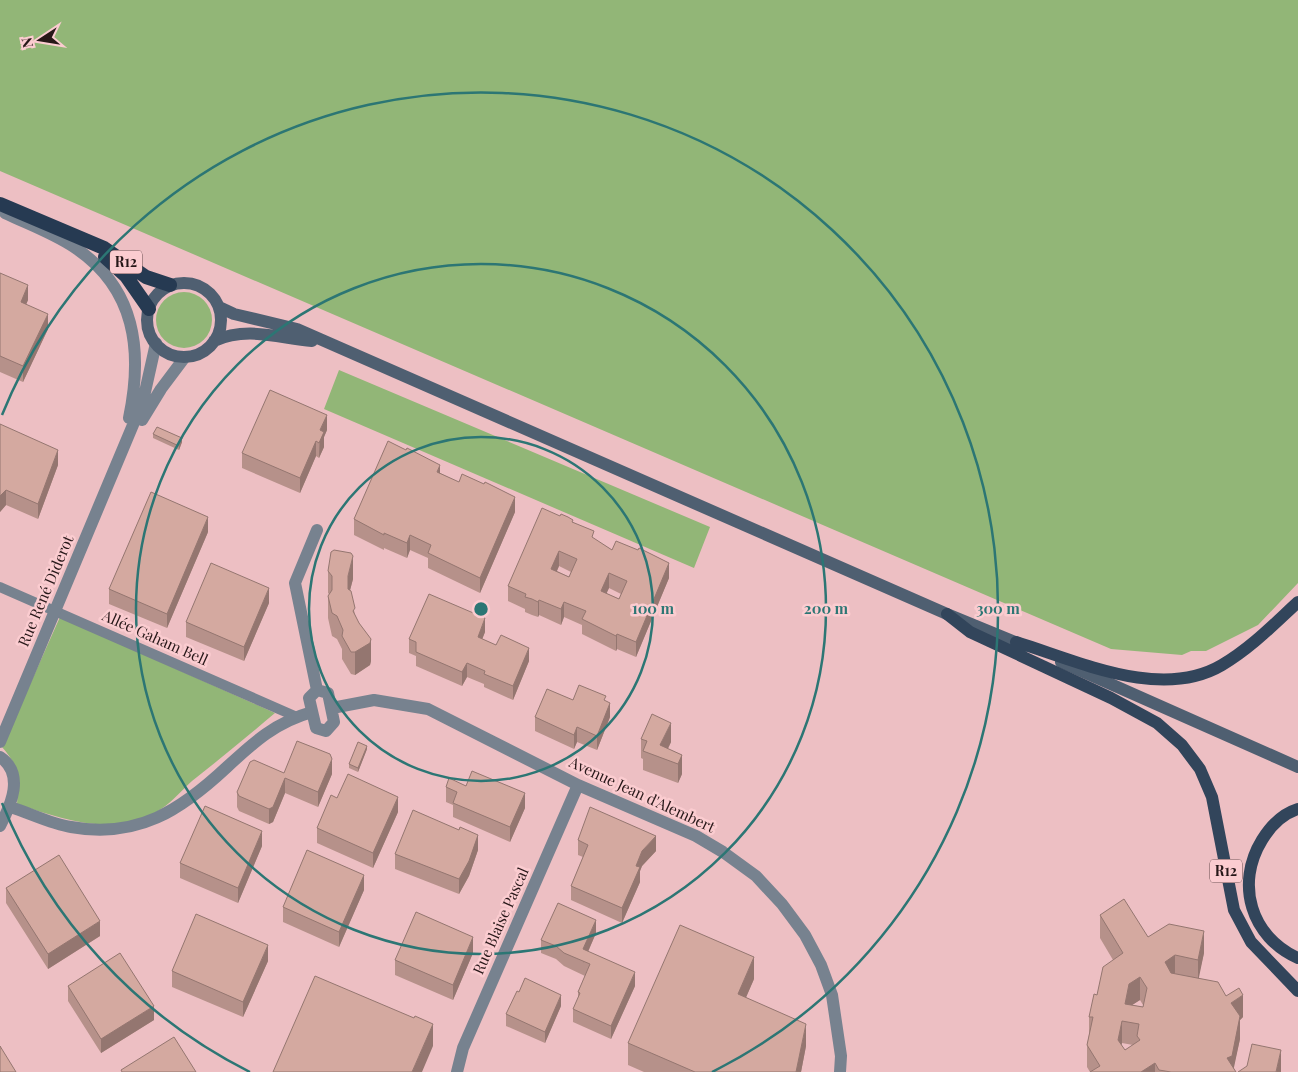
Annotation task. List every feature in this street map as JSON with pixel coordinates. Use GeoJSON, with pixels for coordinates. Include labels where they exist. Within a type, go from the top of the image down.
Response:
{"type":"FeatureCollection","features":[{"type":"Feature","properties":{"kind":"highway","name":"R12"},"geometry":{"type":"LineString","coordinates":[[0,204],[81,238],[116,255],[146,277],[170,285]]}},
{"type":"Feature","properties":{"kind":"highway"},"geometry":{"type":"LineString","coordinates":[[81,238],[126,276],[149,309]]}},
{"type":"Feature","properties":{"kind":"main road"},"geometry":{"type":"LineString","coordinates":[[180,283],[199,286],[214,298],[219,307],[221,328],[209,348],[198,355],[185,357],[169,353],[156,343],[150,333],[147,321],[149,309],[161,291],[170,285],[180,283]]}},
{"type":"Feature","properties":{"kind":"main road","name":"R12"},"geometry":{"type":"LineString","coordinates":[[219,307],[234,314],[296,329],[947,614],[1016,642],[1298,767]]}},
{"type":"Feature","properties":{"kind":"main road"},"geometry":{"type":"LineString","coordinates":[[214,341],[226,336],[253,332],[323,342]]}},
{"type":"Feature","properties":{"kind":"main road","name":"R12"},"geometry":{"type":"LineString","coordinates":[[1016,642],[1140,678],[1187,679],[1222,666],[1259,639],[1298,602]]}},
{"type":"Feature","properties":{"kind":"main road","name":"R12"},"geometry":{"type":"LineString","coordinates":[[947,614],[970,632],[1111,698],[1157,723],[1182,745],[1200,769],[1212,797],[1234,910],[1251,942],[1298,991]]}},
{"type":"Feature","properties":{"kind":"main road","name":"R12"},"geometry":{"type":"LineString","coordinates":[[1298,809],[1290,811],[1269,828],[1253,855],[1247,880],[1252,910],[1267,935],[1284,952],[1298,958]]}},
{"type":"Feature","properties":{"kind":"street"},"geometry":{"type":"LineString","coordinates":[[0,210],[74,247],[101,270],[120,298],[133,333],[137,366],[133,402],[122,452]]}},
{"type":"Feature","properties":{"kind":"street"},"geometry":{"type":"LineString","coordinates":[[122,452],[143,400],[156,343]]}},
{"type":"Feature","properties":{"kind":"street"},"geometry":{"type":"LineString","coordinates":[[122,452],[160,389],[185,357]]}},
{"type":"Feature","properties":{"kind":"street","name":"Rue René Diderot"},"geometry":{"type":"LineString","coordinates":[[0,742],[122,452]]}},
{"type":"Feature","properties":{"kind":"street"},"geometry":{"type":"LineString","coordinates":[[317,530],[296,583],[317,690]]}},
{"type":"Feature","properties":{"kind":"street","name":"Allée Gaham Bell"},"geometry":{"type":"LineString","coordinates":[[0,588],[297,717]]}},
{"type":"Feature","properties":{"kind":"street"},"geometry":{"type":"LineString","coordinates":[[317,690],[328,693],[332,708],[334,722],[326,731],[316,728],[312,712],[309,698],[317,690]]}},
{"type":"Feature","properties":{"kind":"street","name":"Avenue Jean d'Alembert"},"geometry":{"type":"LineString","coordinates":[[332,708],[374,700],[428,709],[578,784],[713,845],[756,876],[782,904],[805,935],[821,965],[832,995],[841,1048],[840,1072]]}},
{"type":"Feature","properties":{"kind":"street"},"geometry":{"type":"LineString","coordinates":[[10,807],[70,827],[104,830],[132,826],[154,819],[184,804],[260,736],[297,717],[312,712]]}},
{"type":"Feature","properties":{"kind":"street"},"geometry":{"type":"LineString","coordinates":[[0,758],[6,762],[13,774],[14,788],[10,807],[0,826]]}},
{"type":"Feature","properties":{"kind":"street","name":"Rue Blaise Pascal"},"geometry":{"type":"LineString","coordinates":[[457,1072],[463,1048],[578,784]]}},
{"type":"Feature","properties":{"kind":"green space"},"geometry":{"type":"Polygon","coordinates":[[[0,0],[1298,0],[1298,583],[1258,625],[1206,651],[1191,651],[1182,655],[1111,649],[0,171],[0,0]]]}},
{"type":"Feature","properties":{"kind":"green space"},"geometry":{"type":"Polygon","coordinates":[[[178,292],[190,292],[204,300],[212,314],[210,331],[204,340],[190,348],[178,348],[168,343],[161,336],[156,326],[156,314],[161,304],[168,297],[178,292]]]}},
{"type":"Feature","properties":{"kind":"green space"},"geometry":{"type":"Polygon","coordinates":[[[339,370],[710,527],[694,568],[324,409],[339,370]]]}},
{"type":"Feature","properties":{"kind":"green space"},"geometry":{"type":"Polygon","coordinates":[[[60,617],[275,713],[192,781],[165,806],[144,818],[108,825],[89,823],[52,815],[17,804],[18,779],[16,767],[2,747],[60,617]]]}},
{"type":"Feature","properties":{"kind":"building"},"geometry":{"type":"Polygon","coordinates":[[[0,273],[28,285],[21,302],[48,314],[23,366],[0,356],[0,273]]]}},
{"type":"Feature","properties":{"kind":"building"},"geometry":{"type":"Polygon","coordinates":[[[270,390],[327,415],[320,430],[324,432],[319,443],[316,441],[300,478],[242,453],[270,390]]]}},
{"type":"Feature","properties":{"kind":"building"},"geometry":{"type":"Polygon","coordinates":[[[0,424],[58,450],[38,504],[6,490],[0,496],[0,424]]]}},
{"type":"Feature","properties":{"kind":"building"},"geometry":{"type":"Polygon","coordinates":[[[157,427],[182,438],[179,446],[153,434],[157,427]]]}},
{"type":"Feature","properties":{"kind":"building"},"geometry":{"type":"Polygon","coordinates":[[[388,441],[406,450],[407,448],[440,465],[437,472],[459,482],[462,474],[484,484],[485,482],[515,497],[480,578],[428,553],[431,545],[410,535],[407,543],[384,533],[384,535],[354,519],[388,441]]]}},
{"type":"Feature","properties":{"kind":"building"},"geometry":{"type":"Polygon","coordinates":[[[151,492],[208,517],[167,614],[109,589],[151,492]]]}},
{"type":"Feature","properties":{"kind":"building"},"geometry":{"type":"Polygon","coordinates":[[[542,508],[560,516],[561,514],[568,517],[573,520],[572,522],[594,531],[592,537],[612,550],[616,541],[638,550],[639,548],[669,563],[636,642],[617,634],[616,636],[582,619],[586,611],[564,602],[561,609],[539,600],[538,602],[525,597],[526,594],[508,586],[542,508]],[[559,551],[551,569],[569,577],[577,559],[559,551]],[[609,573],[601,591],[619,599],[627,581],[609,573]]]}},
{"type":"Feature","properties":{"kind":"building"},"geometry":{"type":"Polygon","coordinates":[[[334,550],[351,553],[353,556],[348,576],[348,589],[351,591],[355,608],[353,611],[371,639],[370,643],[355,652],[351,652],[342,636],[343,630],[337,616],[332,613],[328,596],[332,590],[332,576],[328,571],[331,552],[334,550]]]}},
{"type":"Feature","properties":{"kind":"building"},"geometry":{"type":"Polygon","coordinates":[[[211,563],[269,588],[244,647],[186,622],[211,563]]]}},
{"type":"Feature","properties":{"kind":"building"},"geometry":{"type":"Polygon","coordinates":[[[429,594],[485,618],[478,637],[496,645],[501,635],[529,648],[513,686],[484,674],[485,671],[467,663],[462,672],[416,652],[416,642],[409,639],[429,594]]]}},
{"type":"Feature","properties":{"kind":"building"},"geometry":{"type":"Polygon","coordinates":[[[579,685],[606,696],[604,700],[610,703],[597,736],[577,727],[574,735],[535,717],[547,689],[573,700],[579,685]]]}},
{"type":"Feature","properties":{"kind":"building"},"geometry":{"type":"Polygon","coordinates":[[[652,714],[671,723],[660,745],[682,755],[678,764],[643,751],[647,741],[641,739],[652,714]]]}},
{"type":"Feature","properties":{"kind":"building"},"geometry":{"type":"Polygon","coordinates":[[[297,741],[330,754],[332,759],[318,792],[285,778],[273,807],[269,809],[239,796],[237,792],[250,762],[254,760],[284,773],[297,741]]]}},
{"type":"Feature","properties":{"kind":"building"},"geometry":{"type":"Polygon","coordinates":[[[358,742],[367,746],[358,768],[349,764],[358,742]]]}},
{"type":"Feature","properties":{"kind":"building"},"geometry":{"type":"Polygon","coordinates":[[[472,771],[525,793],[510,827],[453,803],[457,792],[446,787],[449,778],[466,786],[472,771]]]}},
{"type":"Feature","properties":{"kind":"building"},"geometry":{"type":"Polygon","coordinates":[[[348,774],[398,797],[373,853],[317,828],[331,795],[337,798],[348,774]]]}},
{"type":"Feature","properties":{"kind":"building"},"geometry":{"type":"Polygon","coordinates":[[[205,806],[262,831],[238,888],[180,863],[205,806]]]}},
{"type":"Feature","properties":{"kind":"building"},"geometry":{"type":"Polygon","coordinates":[[[590,807],[656,836],[642,851],[636,866],[640,867],[622,908],[571,886],[588,845],[578,840],[590,807]]]}},
{"type":"Feature","properties":{"kind":"building"},"geometry":{"type":"Polygon","coordinates":[[[413,810],[459,830],[460,827],[478,835],[469,861],[459,879],[395,854],[413,810]]]}},
{"type":"Feature","properties":{"kind":"building"},"geometry":{"type":"Polygon","coordinates":[[[307,850],[364,875],[339,932],[283,907],[307,850]]]}},
{"type":"Feature","properties":{"kind":"building"},"geometry":{"type":"Polygon","coordinates":[[[59,855],[100,921],[48,954],[6,888],[59,855]]]}},
{"type":"Feature","properties":{"kind":"building"},"geometry":{"type":"Polygon","coordinates":[[[1124,899],[1148,937],[1169,924],[1204,931],[1198,960],[1175,955],[1165,962],[1171,973],[1218,982],[1226,996],[1239,988],[1243,995],[1231,1003],[1240,1016],[1232,1056],[1227,1058],[1236,1072],[1171,1072],[1159,1070],[1155,1063],[1141,1072],[1090,1072],[1100,1066],[1087,1045],[1093,1017],[1089,1017],[1094,994],[1097,995],[1103,967],[1123,953],[1100,915],[1124,899]],[[1140,977],[1129,984],[1125,1004],[1143,1007],[1147,988],[1140,977]],[[1122,1021],[1118,1040],[1125,1050],[1140,1040],[1137,1036],[1139,1024],[1122,1021]]]}},
{"type":"Feature","properties":{"kind":"building"},"geometry":{"type":"Polygon","coordinates":[[[558,903],[596,920],[583,949],[635,972],[611,1026],[573,1009],[590,964],[564,953],[556,946],[541,940],[558,903]]]}},
{"type":"Feature","properties":{"kind":"building"},"geometry":{"type":"Polygon","coordinates":[[[416,912],[473,937],[453,985],[395,960],[416,912]]]}},
{"type":"Feature","properties":{"kind":"building"},"geometry":{"type":"Polygon","coordinates":[[[196,914],[268,945],[243,1002],[172,971],[196,914]]]}},
{"type":"Feature","properties":{"kind":"building"},"geometry":{"type":"Polygon","coordinates":[[[680,925],[754,957],[738,994],[806,1024],[796,1072],[695,1072],[628,1043],[680,925]]]}},
{"type":"Feature","properties":{"kind":"building"},"geometry":{"type":"Polygon","coordinates":[[[120,953],[154,1006],[101,1039],[68,986],[120,953]]]}},
{"type":"Feature","properties":{"kind":"building"},"geometry":{"type":"Polygon","coordinates":[[[315,976],[414,1018],[415,1016],[433,1024],[412,1072],[273,1072],[315,976]]]}},
{"type":"Feature","properties":{"kind":"building"},"geometry":{"type":"Polygon","coordinates":[[[525,978],[561,995],[545,1032],[506,1014],[525,978]]]}},
{"type":"Feature","properties":{"kind":"building"},"geometry":{"type":"Polygon","coordinates":[[[174,1037],[196,1072],[122,1072],[121,1070],[174,1037]]]}},
{"type":"Feature","properties":{"kind":"building"},"geometry":{"type":"Polygon","coordinates":[[[1252,1044],[1281,1050],[1276,1072],[1238,1072],[1247,1066],[1252,1044]]]}},
{"type":"Feature","properties":{"kind":"building"},"geometry":{"type":"Polygon","coordinates":[[[0,1046],[16,1072],[0,1072],[0,1046]]]}}]}
